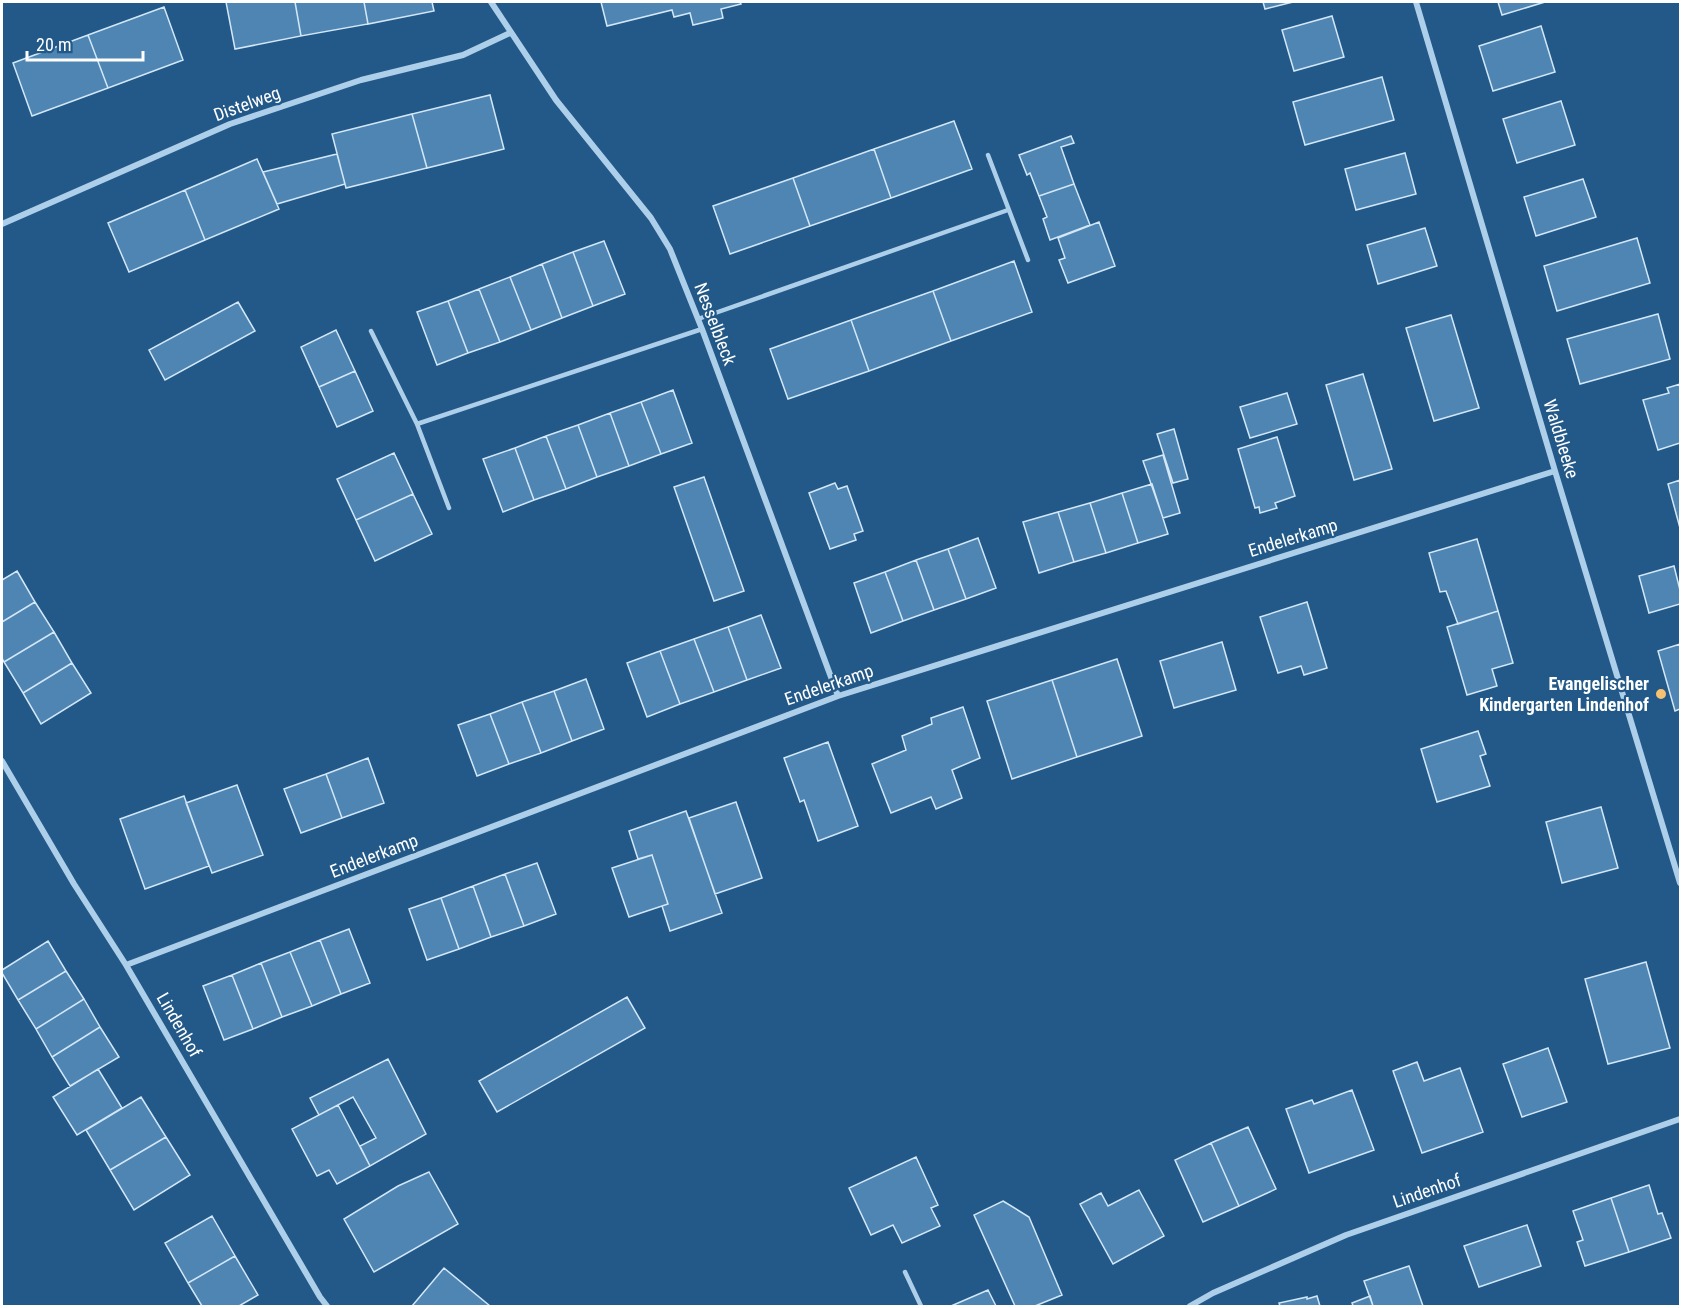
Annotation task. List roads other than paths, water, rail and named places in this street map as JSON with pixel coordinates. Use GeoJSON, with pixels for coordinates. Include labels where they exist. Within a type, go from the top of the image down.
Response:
{"type":"FeatureCollection","features":[{"type":"Feature","properties":{"kind":"street","name":"Nesselbleck"},"geometry":{"type":"LineString","coordinates":[[491,2],[556,100],[651,218],[670,249],[702,329],[838,696]]}},
{"type":"Feature","properties":{"kind":"street","name":"Waldbleeke"},"geometry":{"type":"LineString","coordinates":[[1416,2],[1680,883]]}},
{"type":"Feature","properties":{"kind":"street","name":"Distelweg"},"geometry":{"type":"LineString","coordinates":[[2,224],[230,124],[361,80],[463,55],[510,33]]}},
{"type":"Feature","properties":{"kind":"street","name":"Endelerkamp"},"geometry":{"type":"LineString","coordinates":[[126,964],[838,696],[1555,471]]}},
{"type":"Feature","properties":{"kind":"street","name":"Lindenhof"},"geometry":{"type":"LineString","coordinates":[[2,761],[74,884],[126,964],[327,1306]]}},
{"type":"Feature","properties":{"kind":"street","name":"Lindenhof"},"geometry":{"type":"LineString","coordinates":[[1190,1306],[1213,1293],[1346,1235],[1680,1119]]}},
{"type":"Feature","properties":{"kind":"lane"},"geometry":{"type":"LineString","coordinates":[[988,155],[1028,260]]}},
{"type":"Feature","properties":{"kind":"lane"},"geometry":{"type":"LineString","coordinates":[[698,319],[1008,210]]}},
{"type":"Feature","properties":{"kind":"lane"},"geometry":{"type":"LineString","coordinates":[[417,424],[702,329]]}},
{"type":"Feature","properties":{"kind":"lane"},"geometry":{"type":"LineString","coordinates":[[371,331],[417,424],[449,508]]}},
{"type":"Feature","properties":{"kind":"lane"},"geometry":{"type":"LineString","coordinates":[[905,1272],[921,1306]]}},
{"type":"Feature","properties":{"kind":"place","name":"Evangelischer Kindergarten Lindenhof"},"geometry":{"type":"Point","coordinates":[1661,694]}}]}
